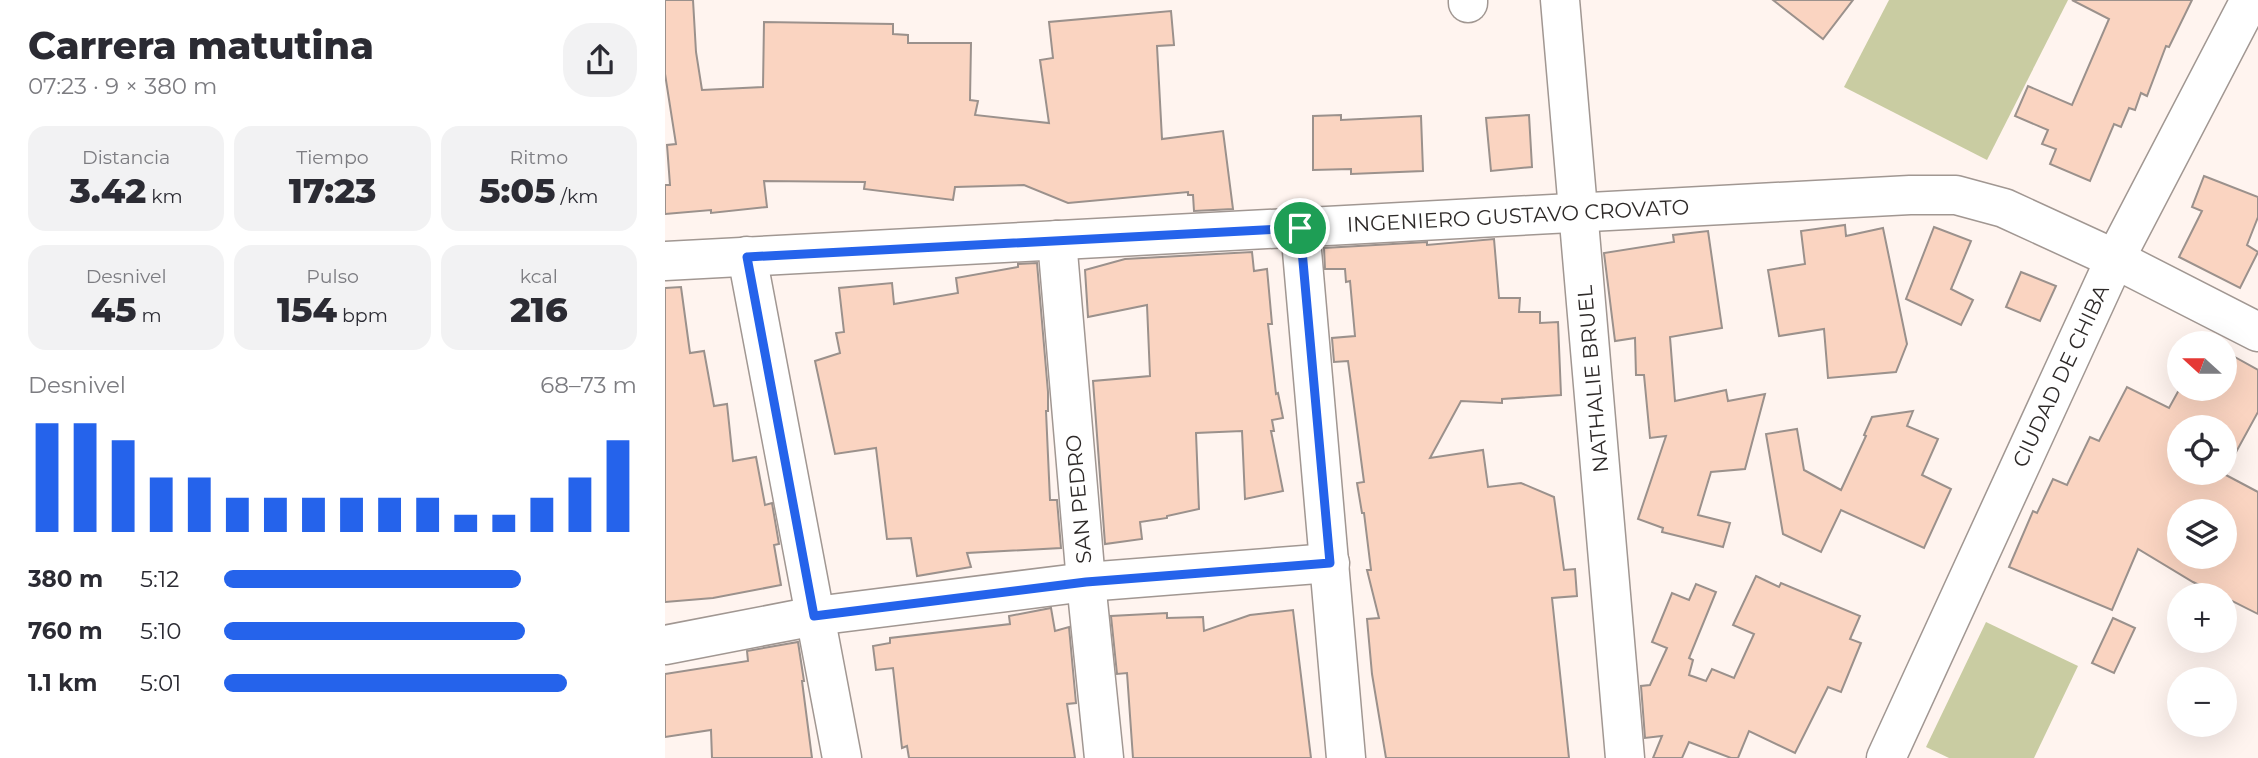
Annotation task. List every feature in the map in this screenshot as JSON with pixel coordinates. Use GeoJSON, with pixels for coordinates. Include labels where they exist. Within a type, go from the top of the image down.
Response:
{"type":"FeatureCollection","features":[{"type":"Feature","properties":{"kind":"street","name":"NATHALIE BRUEL"},"geometry":{"type":"LineString","coordinates":[[1560,0],[1625,758]]}},
{"type":"Feature","properties":{"kind":"street","name":"CIUDAD DE CHIBA"},"geometry":{"type":"LineString","coordinates":[[1887,758],[2115,259],[2250,0]]}},
{"type":"Feature","properties":{"kind":"street","name":"INGENIERO GUSTAVO CROVATO"},"geometry":{"type":"LineString","coordinates":[[665,261],[1910,195],[1956,195],[2004,208],[2115,259],[2258,332]]}},
{"type":"Feature","properties":{"kind":"street"},"geometry":{"type":"LineString","coordinates":[[1300,228],[1346,758]]}},
{"type":"Feature","properties":{"kind":"street","name":"SAN PEDRO"},"geometry":{"type":"LineString","coordinates":[[1057,240],[1104,758]]}},
{"type":"Feature","properties":{"kind":"street"},"geometry":{"type":"LineString","coordinates":[[747,257],[842,758]]}},
{"type":"Feature","properties":{"kind":"street"},"geometry":{"type":"LineString","coordinates":[[665,645],[814,616],[1086,582],[1330,563]]}},
{"type":"Feature","properties":{"kind":"green space"},"geometry":{"type":"Polygon","coordinates":[[[1889,0],[2068,0],[1987,160],[1844,87],[1889,0]]]}},
{"type":"Feature","properties":{"kind":"green space"},"geometry":{"type":"Polygon","coordinates":[[[1986,622],[2078,666],[2034,758],[1949,758],[1926,747],[1986,622]]]}},
{"type":"Feature","properties":{"kind":"building"},"geometry":{"type":"Polygon","coordinates":[[[665,0],[693,0],[696,52],[702,90],[763,87],[764,22],[893,24],[893,34],[908,35],[908,43],[971,43],[970,100],[978,101],[975,115],[1049,123],[1040,60],[1053,58],[1049,22],[1171,11],[1174,45],[1157,46],[1162,139],[1223,131],[1233,209],[1194,211],[1193,195],[1188,195],[1188,192],[1068,203],[1024,185],[955,187],[953,200],[864,189],[865,182],[764,181],[767,207],[711,213],[711,210],[665,214],[665,185],[670,185],[667,145],[676,144],[665,74],[665,0]]]}},
{"type":"Feature","properties":{"kind":"building"},"geometry":{"type":"Polygon","coordinates":[[[1773,0],[1853,0],[1823,39],[1773,0]]]}},
{"type":"Feature","properties":{"kind":"building"},"geometry":{"type":"Polygon","coordinates":[[[2072,0],[2192,0],[2169,47],[2166,46],[2147,96],[2141,93],[2135,110],[2129,108],[2121,127],[2114,124],[2090,181],[2050,164],[2056,149],[2042,144],[2048,130],[2015,116],[2028,86],[2072,105],[2109,19],[2072,0]]]}},
{"type":"Feature","properties":{"kind":"building"},"geometry":{"type":"Polygon","coordinates":[[[1341,115],[1341,120],[1421,116],[1423,171],[1351,174],[1351,169],[1313,170],[1313,116],[1341,115]]]}},
{"type":"Feature","properties":{"kind":"building"},"geometry":{"type":"Polygon","coordinates":[[[1529,115],[1532,167],[1491,171],[1486,118],[1529,115]]]}},
{"type":"Feature","properties":{"kind":"building"},"geometry":{"type":"Polygon","coordinates":[[[2204,176],[2258,197],[2258,217],[2247,245],[2258,252],[2240,288],[2179,257],[2202,211],[2192,207],[2204,176]]]}},
{"type":"Feature","properties":{"kind":"building"},"geometry":{"type":"Polygon","coordinates":[[[1845,225],[1846,236],[1883,228],[1907,344],[1896,372],[1828,378],[1824,329],[1779,336],[1768,270],[1805,264],[1801,231],[1845,225]]]}},
{"type":"Feature","properties":{"kind":"building"},"geometry":{"type":"Polygon","coordinates":[[[1934,227],[1971,241],[1951,289],[1973,300],[1961,325],[1906,299],[1934,227]]]}},
{"type":"Feature","properties":{"kind":"building"},"geometry":{"type":"Polygon","coordinates":[[[1708,231],[1722,328],[1670,337],[1675,401],[1726,390],[1728,401],[1765,394],[1745,469],[1711,472],[1698,515],[1730,523],[1723,547],[1662,532],[1663,528],[1638,519],[1666,436],[1650,438],[1644,375],[1636,375],[1635,338],[1615,341],[1604,253],[1674,242],[1673,235],[1708,231]]]}},
{"type":"Feature","properties":{"kind":"building"},"geometry":{"type":"Polygon","coordinates":[[[1494,239],[1499,298],[1520,298],[1519,312],[1540,312],[1540,323],[1558,322],[1561,395],[1502,399],[1502,403],[1461,401],[1430,458],[1483,450],[1488,487],[1521,483],[1554,497],[1564,570],[1575,569],[1577,596],[1552,598],[1569,758],[1386,758],[1372,674],[1367,619],[1379,618],[1367,570],[1371,570],[1364,513],[1357,483],[1364,482],[1348,361],[1334,362],[1332,338],[1355,336],[1350,281],[1346,282],[1345,269],[1325,269],[1324,248],[1427,242],[1427,245],[1494,239]]]}},
{"type":"Feature","properties":{"kind":"building"},"geometry":{"type":"Polygon","coordinates":[[[1252,252],[1254,271],[1267,269],[1272,324],[1268,324],[1276,394],[1278,393],[1283,418],[1272,420],[1274,431],[1271,431],[1283,491],[1245,499],[1242,431],[1196,433],[1199,509],[1140,522],[1142,539],[1105,544],[1093,381],[1150,376],[1147,305],[1088,317],[1085,270],[1125,259],[1252,252]]]}},
{"type":"Feature","properties":{"kind":"building"},"geometry":{"type":"Polygon","coordinates":[[[1037,263],[1048,392],[1046,411],[1050,500],[1057,500],[1061,548],[967,553],[971,567],[917,576],[911,538],[887,539],[876,448],[835,454],[815,361],[840,353],[836,333],[844,332],[839,288],[892,283],[894,304],[958,293],[956,278],[1018,267],[1018,264],[1037,263]]]}},
{"type":"Feature","properties":{"kind":"building"},"geometry":{"type":"Polygon","coordinates":[[[2021,272],[2056,286],[2040,321],[2006,307],[2021,272]]]}},
{"type":"Feature","properties":{"kind":"building"},"geometry":{"type":"Polygon","coordinates":[[[681,287],[690,353],[704,351],[714,406],[727,404],[733,461],[756,457],[765,505],[772,503],[779,544],[774,545],[781,585],[713,598],[665,602],[665,288],[681,287]]]}},
{"type":"Feature","properties":{"kind":"building"},"geometry":{"type":"Polygon","coordinates":[[[2237,358],[2258,370],[2258,412],[2237,450],[2237,415],[2167,415],[2167,485],[2237,485],[2237,481],[2258,492],[2258,614],[2237,604],[2237,583],[2195,583],[2171,569],[2237,569],[2237,499],[2167,499],[2167,566],[2138,549],[2112,610],[2009,567],[2033,511],[2037,513],[2053,479],[2067,485],[2090,437],[2099,441],[2127,387],[2169,408],[2173,401],[2237,401],[2237,358]]]}},
{"type":"Feature","properties":{"kind":"building"},"geometry":{"type":"Polygon","coordinates":[[[1913,411],[1907,426],[1938,439],[1922,475],[1951,489],[1924,548],[1841,510],[1821,552],[1783,534],[1766,434],[1797,429],[1804,470],[1841,490],[1872,417],[1913,411]]]}},
{"type":"Feature","properties":{"kind":"building"},"geometry":{"type":"Polygon","coordinates":[[[1756,576],[1779,587],[1781,583],[1860,616],[1850,639],[1861,643],[1841,692],[1828,687],[1795,753],[1749,731],[1738,758],[1731,758],[1689,742],[1682,758],[1653,758],[1662,736],[1645,738],[1641,686],[1650,685],[1667,648],[1652,642],[1672,593],[1689,600],[1696,584],[1716,592],[1689,658],[1693,660],[1689,675],[1706,681],[1712,669],[1734,678],[1754,634],[1733,625],[1756,576]]]}},
{"type":"Feature","properties":{"kind":"building"},"geometry":{"type":"Polygon","coordinates":[[[1051,608],[1055,631],[1069,627],[1076,703],[1067,704],[1075,758],[909,758],[907,746],[902,748],[893,668],[876,670],[873,646],[890,643],[890,638],[1010,624],[1009,616],[1051,608]]]}},
{"type":"Feature","properties":{"kind":"building"},"geometry":{"type":"Polygon","coordinates":[[[1293,610],[1311,758],[1133,758],[1127,673],[1117,674],[1111,616],[1167,613],[1167,618],[1203,617],[1204,631],[1250,615],[1293,610]]]}},
{"type":"Feature","properties":{"kind":"building"},"geometry":{"type":"Polygon","coordinates":[[[2113,618],[2135,628],[2114,673],[2092,663],[2113,618]]]}},
{"type":"Feature","properties":{"kind":"building"},"geometry":{"type":"Polygon","coordinates":[[[798,642],[812,758],[712,758],[711,730],[665,737],[665,674],[748,661],[747,651],[798,642]]]}},
{"type":"Feature","properties":{"kind":"route"},"geometry":{"type":"LineString","coordinates":[[1300,228],[1330,563],[1086,582],[814,616],[747,257],[1300,228]]}}]}
